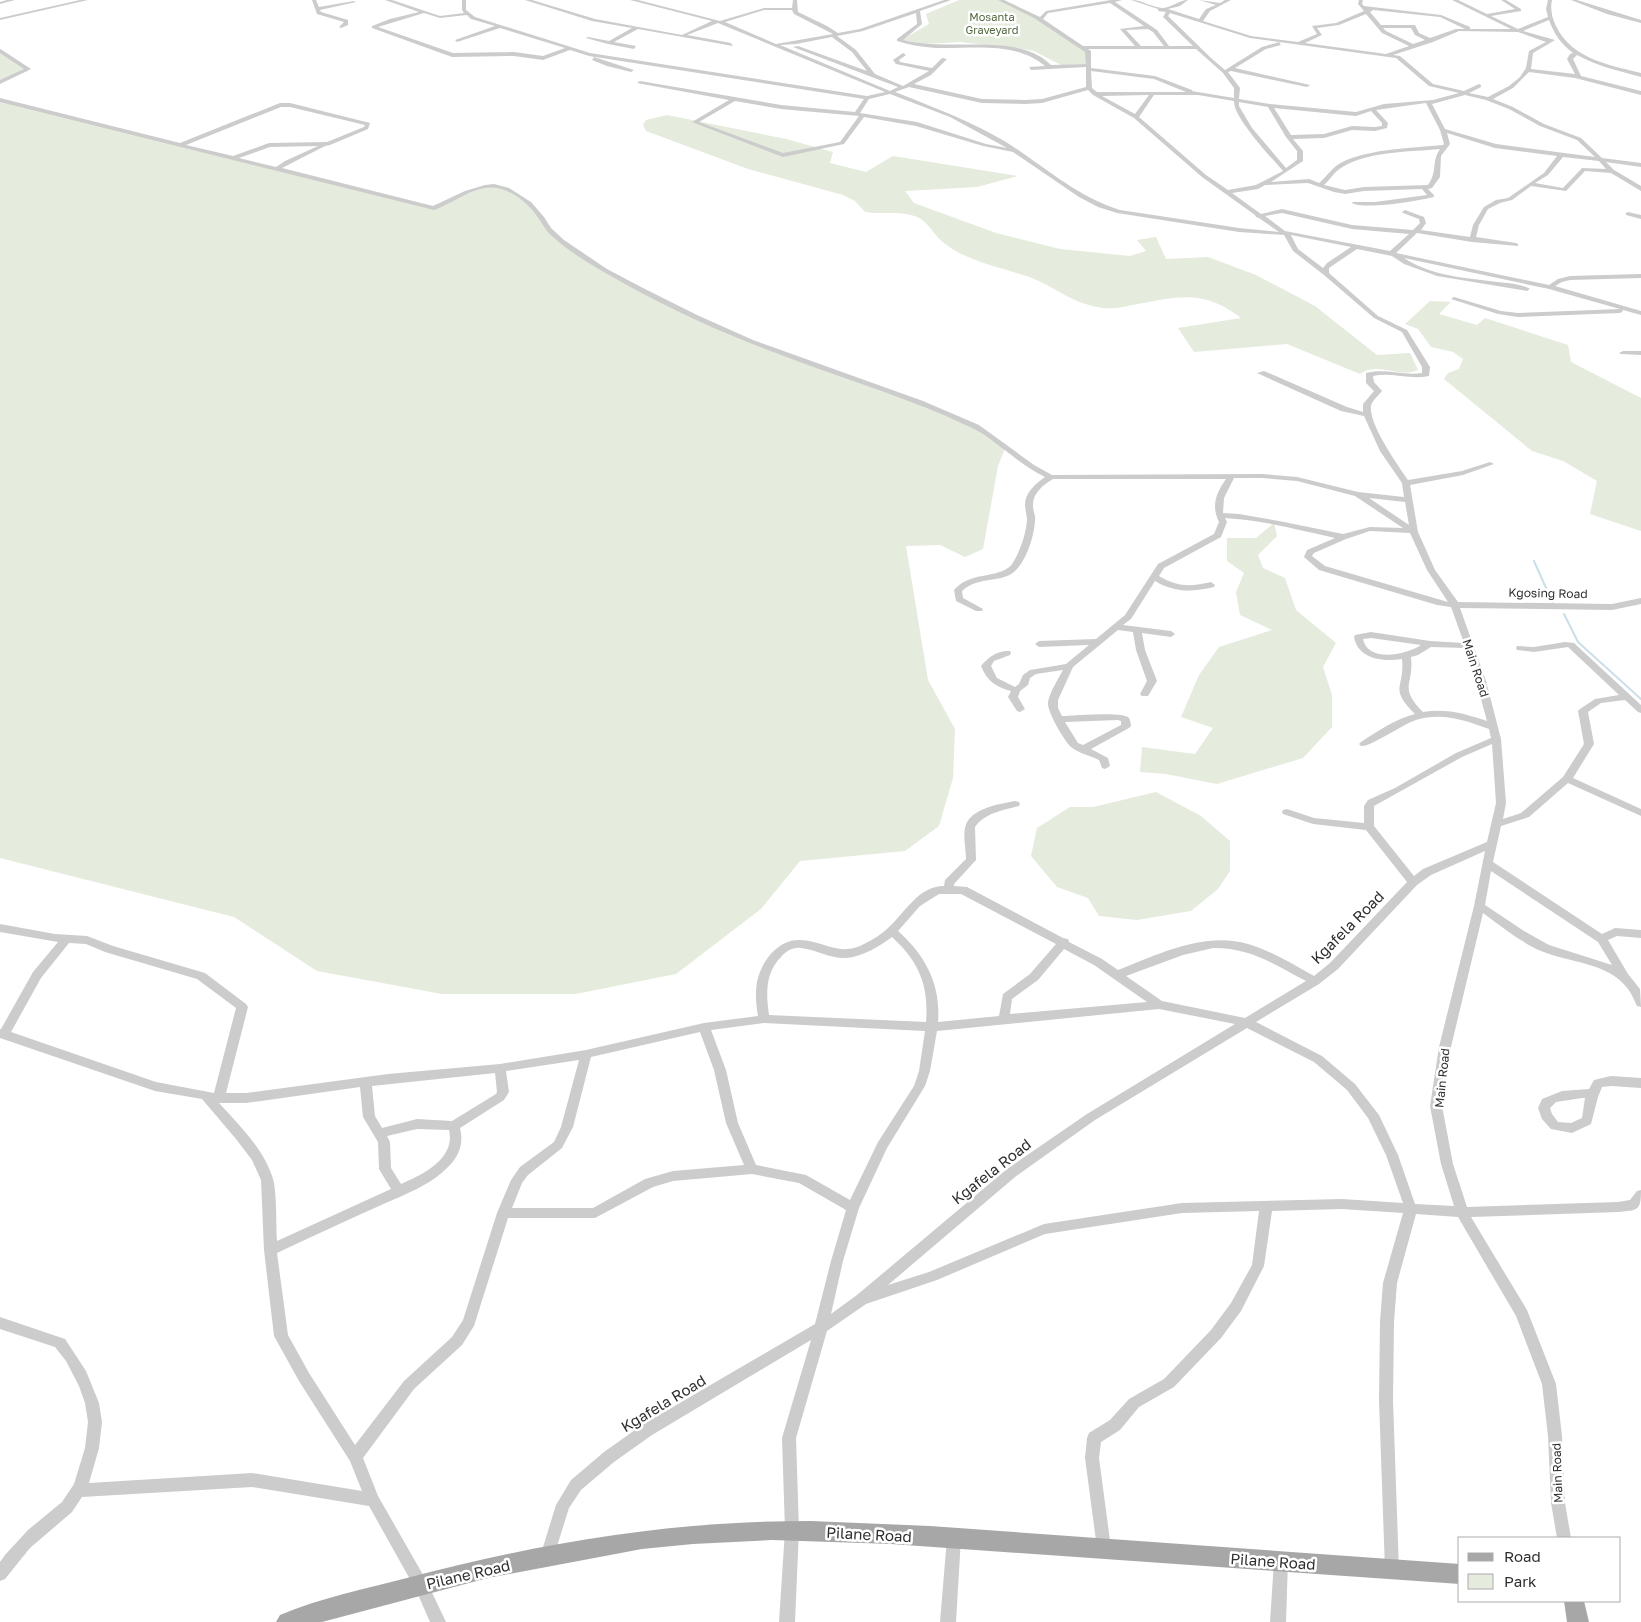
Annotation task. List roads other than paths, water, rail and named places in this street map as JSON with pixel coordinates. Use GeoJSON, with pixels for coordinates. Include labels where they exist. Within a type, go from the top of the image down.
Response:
{"type":"FeatureCollection","features":[{"type":"Feature","properties":{"kind":"main road","name":"Pilane Road"},"geometry":{"type":"LineString","coordinates":[[287,1622],[421,1585],[547,1557],[628,1542],[692,1534],[792,1530],[954,1538],[1458,1574]]}},
{"type":"Feature","properties":{"kind":"main road"},"geometry":{"type":"LineString","coordinates":[[1574,1602],[1578,1622]]}},
{"type":"Feature","properties":{"kind":"street"},"geometry":{"type":"LineString","coordinates":[[0,3],[13,0]]}},
{"type":"Feature","properties":{"kind":"street"},"geometry":{"type":"LineString","coordinates":[[0,19],[86,0]]}},
{"type":"Feature","properties":{"kind":"street"},"geometry":{"type":"LineString","coordinates":[[314,0],[319,13],[346,21],[346,24],[341,27]]}},
{"type":"Feature","properties":{"kind":"street"},"geometry":{"type":"LineString","coordinates":[[387,0],[440,17],[467,14],[498,27],[589,54],[867,98],[909,85],[934,70],[944,59]]}},
{"type":"Feature","properties":{"kind":"street"},"geometry":{"type":"LineString","coordinates":[[464,0],[467,14]]}},
{"type":"Feature","properties":{"kind":"street"},"geometry":{"type":"LineString","coordinates":[[527,0],[594,20],[684,35],[731,46]]}},
{"type":"Feature","properties":{"kind":"street"},"geometry":{"type":"LineString","coordinates":[[632,0],[718,21],[952,116],[1016,151],[1081,196],[1110,210],[1239,230],[1290,234],[1392,253],[1550,287],[1641,313]]}},
{"type":"Feature","properties":{"kind":"street"},"geometry":{"type":"LineString","coordinates":[[795,0],[794,9],[796,13],[825,26],[854,51],[873,75]]}},
{"type":"Feature","properties":{"kind":"street"},"geometry":{"type":"LineString","coordinates":[[775,44],[786,44],[870,27],[950,0]]}},
{"type":"Feature","properties":{"kind":"street"},"geometry":{"type":"LineString","coordinates":[[1000,0],[1028,13],[1088,51],[1089,88],[1095,94],[1136,117],[1184,160],[1226,192],[1275,228],[1290,234]]}},
{"type":"Feature","properties":{"kind":"street"},"geometry":{"type":"LineString","coordinates":[[1028,13],[1046,12],[1120,0]]}},
{"type":"Feature","properties":{"kind":"street"},"geometry":{"type":"LineString","coordinates":[[1133,0],[1250,37],[1388,55],[1402,60],[1431,85],[1488,99],[1511,108],[1542,125],[1579,140],[1612,171],[1641,189]]}},
{"type":"Feature","properties":{"kind":"street"},"geometry":{"type":"LineString","coordinates":[[1160,10],[1178,5],[1186,0]]}},
{"type":"Feature","properties":{"kind":"street"},"geometry":{"type":"LineString","coordinates":[[1201,0],[1220,4]]}},
{"type":"Feature","properties":{"kind":"street"},"geometry":{"type":"LineString","coordinates":[[1200,20],[1208,10],[1229,0]]}},
{"type":"Feature","properties":{"kind":"street"},"geometry":{"type":"LineString","coordinates":[[1361,0],[1360,4],[1379,27],[1389,35],[1414,46]]}},
{"type":"Feature","properties":{"kind":"street"},"geometry":{"type":"LineString","coordinates":[[1454,0],[1518,31],[1549,41]]}},
{"type":"Feature","properties":{"kind":"street"},"geometry":{"type":"LineString","coordinates":[[1489,16],[1519,10],[1503,0]]}},
{"type":"Feature","properties":{"kind":"street"},"geometry":{"type":"LineString","coordinates":[[1550,0],[1548,6],[1550,18],[1558,38],[1576,54],[1641,76]]}},
{"type":"Feature","properties":{"kind":"street"},"geometry":{"type":"LineString","coordinates":[[1573,0],[1641,22]]}},
{"type":"Feature","properties":{"kind":"street"},"geometry":{"type":"LineString","coordinates":[[318,9],[354,2]]}},
{"type":"Feature","properties":{"kind":"street"},"geometry":{"type":"LineString","coordinates":[[764,9],[773,2]]}},
{"type":"Feature","properties":{"kind":"street"},"geometry":{"type":"LineString","coordinates":[[1111,2],[1149,27],[1168,48]]}},
{"type":"Feature","properties":{"kind":"street"},"geometry":{"type":"LineString","coordinates":[[684,35],[718,21],[764,9],[794,9]]}},
{"type":"Feature","properties":{"kind":"street"},"geometry":{"type":"LineString","coordinates":[[1297,44],[1320,34],[1314,27],[1337,24],[1364,9],[1441,16],[1472,29]]}},
{"type":"Feature","properties":{"kind":"street"},"geometry":{"type":"LineString","coordinates":[[422,12],[410,17],[389,20],[374,27],[452,55],[514,54],[543,58],[568,49]]}},
{"type":"Feature","properties":{"kind":"street"},"geometry":{"type":"LineString","coordinates":[[918,12],[920,24],[899,40],[1025,51],[1042,60],[1050,67]]}},
{"type":"Feature","properties":{"kind":"street"},"geometry":{"type":"LineString","coordinates":[[1040,20],[1046,12]]}},
{"type":"Feature","properties":{"kind":"street"},"geometry":{"type":"LineString","coordinates":[[1168,12],[1165,16],[1209,59],[1228,70],[1307,85]]}},
{"type":"Feature","properties":{"kind":"street"},"geometry":{"type":"LineString","coordinates":[[1388,55],[1455,31],[1472,29],[1518,31],[1550,18]]}},
{"type":"Feature","properties":{"kind":"street"},"geometry":{"type":"LineString","coordinates":[[1379,27],[1413,26],[1417,34],[1431,41]]}},
{"type":"Feature","properties":{"kind":"street"},"geometry":{"type":"LineString","coordinates":[[457,41],[498,27]]}},
{"type":"Feature","properties":{"kind":"street"},"geometry":{"type":"LineString","coordinates":[[1140,48],[1122,29],[1149,27]]}},
{"type":"Feature","properties":{"kind":"street"},"geometry":{"type":"LineString","coordinates":[[608,43],[637,28]]}},
{"type":"Feature","properties":{"kind":"street"},"geometry":{"type":"LineString","coordinates":[[588,38],[634,47]]}},
{"type":"Feature","properties":{"kind":"street"},"geometry":{"type":"LineString","coordinates":[[1488,99],[1507,89],[1528,70],[1531,52],[1558,38]]}},
{"type":"Feature","properties":{"kind":"street"},"geometry":{"type":"LineString","coordinates":[[1228,70],[1264,48],[1282,42]]}},
{"type":"Feature","properties":{"kind":"street"},"geometry":{"type":"LineString","coordinates":[[786,44],[902,87]]}},
{"type":"Feature","properties":{"kind":"street"},"geometry":{"type":"LineString","coordinates":[[1082,47],[1199,48]]}},
{"type":"Feature","properties":{"kind":"street"},"geometry":{"type":"LineString","coordinates":[[0,51],[28,69],[0,82]]}},
{"type":"Feature","properties":{"kind":"street"},"geometry":{"type":"LineString","coordinates":[[589,54],[591,57],[609,66],[631,70]]}},
{"type":"Feature","properties":{"kind":"street"},"geometry":{"type":"LineString","coordinates":[[903,54],[898,57],[898,63],[934,70]]}},
{"type":"Feature","properties":{"kind":"street"},"geometry":{"type":"LineString","coordinates":[[1576,54],[1572,55],[1570,59],[1580,77]]}},
{"type":"Feature","properties":{"kind":"street"},"geometry":{"type":"LineString","coordinates":[[1031,68],[1089,67],[1155,78],[1198,93],[1270,106],[1356,114],[1384,106],[1463,94],[1479,86]]}},
{"type":"Feature","properties":{"kind":"street"},"geometry":{"type":"LineString","coordinates":[[1228,70],[1238,92],[1235,99],[1236,106],[1250,129],[1286,171]]}},
{"type":"Feature","properties":{"kind":"street"},"geometry":{"type":"LineString","coordinates":[[1528,70],[1580,77],[1641,93]]}},
{"type":"Feature","properties":{"kind":"street"},"geometry":{"type":"LineString","coordinates":[[640,83],[733,100],[781,107],[860,114],[917,124],[985,145],[1016,151]]}},
{"type":"Feature","properties":{"kind":"street"},"geometry":{"type":"LineString","coordinates":[[909,85],[982,101],[1008,102],[1042,101],[1089,88]]}},
{"type":"Feature","properties":{"kind":"street"},"geometry":{"type":"LineString","coordinates":[[1095,94],[1198,93]]}},
{"type":"Feature","properties":{"kind":"street"},"geometry":{"type":"LineString","coordinates":[[1136,117],[1152,94]]}},
{"type":"Feature","properties":{"kind":"street"},"geometry":{"type":"LineString","coordinates":[[733,100],[695,122],[783,155],[842,143],[860,114],[867,98]]}},
{"type":"Feature","properties":{"kind":"street"},"geometry":{"type":"LineString","coordinates":[[0,100],[434,208],[490,186],[499,186],[516,193],[539,215],[551,232],[604,269],[651,294],[750,341],[846,374],[977,428],[1006,446],[1034,469],[1051,477],[1276,476],[1358,494],[1409,500]]}},
{"type":"Feature","properties":{"kind":"street"},"geometry":{"type":"LineString","coordinates":[[1226,192],[1299,180],[1345,192],[1370,188],[1425,189],[1430,187],[1437,177],[1438,156],[1447,144],[1443,130],[1430,107],[1429,103],[1432,100]]}},
{"type":"Feature","properties":{"kind":"street"},"geometry":{"type":"LineString","coordinates":[[180,146],[280,105],[290,105],[368,124],[366,128],[287,162],[276,169]]}},
{"type":"Feature","properties":{"kind":"street"},"geometry":{"type":"LineString","coordinates":[[1267,184],[1297,165],[1301,158],[1300,151],[1289,138],[1270,106]]}},
{"type":"Feature","properties":{"kind":"street"},"geometry":{"type":"LineString","coordinates":[[1289,138],[1324,136],[1352,128],[1376,129],[1385,127],[1385,123],[1373,110]]}},
{"type":"Feature","properties":{"kind":"street"},"geometry":{"type":"LineString","coordinates":[[1443,130],[1496,146],[1560,156],[1641,165]]}},
{"type":"Feature","properties":{"kind":"street"},"geometry":{"type":"LineString","coordinates":[[232,158],[269,145],[328,144]]}},
{"type":"Feature","properties":{"kind":"street"},"geometry":{"type":"LineString","coordinates":[[1320,185],[1341,166],[1358,160],[1400,152],[1444,148]]}},
{"type":"Feature","properties":{"kind":"street"},"geometry":{"type":"LineString","coordinates":[[1472,240],[1476,226],[1486,208],[1498,201],[1510,200],[1546,174],[1560,156]]}},
{"type":"Feature","properties":{"kind":"street"},"geometry":{"type":"LineString","coordinates":[[1530,184],[1564,190],[1584,169],[1612,171]]}},
{"type":"Feature","properties":{"kind":"street"},"geometry":{"type":"LineString","coordinates":[[1355,203],[1375,204],[1432,196],[1425,189]]}},
{"type":"Feature","properties":{"kind":"street"},"geometry":{"type":"LineString","coordinates":[[1258,216],[1282,211],[1362,229],[1415,231],[1516,245]]}},
{"type":"Feature","properties":{"kind":"street"},"geometry":{"type":"LineString","coordinates":[[1392,253],[1402,240],[1423,223],[1422,218],[1405,212]]}},
{"type":"Feature","properties":{"kind":"street"},"geometry":{"type":"LineString","coordinates":[[1628,214],[1641,217]]}},
{"type":"Feature","properties":{"kind":"street"},"geometry":{"type":"LineString","coordinates":[[1360,247],[1362,229]]}},
{"type":"Feature","properties":{"kind":"street"},"geometry":{"type":"LineString","coordinates":[[1290,234],[1295,250],[1376,317],[1405,331],[1426,367],[1426,374],[1414,377],[1375,372],[1368,375],[1370,383],[1378,391],[1367,404],[1367,415],[1384,451],[1406,483],[1463,473],[1490,464]]}},
{"type":"Feature","properties":{"kind":"street"},"geometry":{"type":"LineString","coordinates":[[1326,274],[1326,268],[1329,264],[1360,247]]}},
{"type":"Feature","properties":{"kind":"street"},"geometry":{"type":"LineString","coordinates":[[1392,253],[1404,262],[1434,274],[1527,289]]}},
{"type":"Feature","properties":{"kind":"street"},"geometry":{"type":"LineString","coordinates":[[1550,287],[1560,280],[1570,278],[1641,276]]}},
{"type":"Feature","properties":{"kind":"street"},"geometry":{"type":"LineString","coordinates":[[1454,299],[1508,314],[1631,311]]}},
{"type":"Feature","properties":{"kind":"street"},"geometry":{"type":"LineString","coordinates":[[1623,353],[1641,353]]}},
{"type":"Feature","properties":{"kind":"street"},"geometry":{"type":"LineString","coordinates":[[1262,373],[1344,409],[1367,415]]}},
{"type":"Feature","properties":{"kind":"street"},"geometry":{"type":"LineString","coordinates":[[1105,766],[1103,758],[1082,750],[1070,740],[1053,708],[1053,700],[1069,666],[1128,617],[1161,566],[1218,535],[1224,522],[1219,515],[1220,492],[1232,476]]}},
{"type":"Feature","properties":{"kind":"street"},"geometry":{"type":"LineString","coordinates":[[980,609],[959,599],[958,590],[965,582],[972,578],[1004,574],[1017,563],[1032,519],[1030,497],[1043,481],[1051,477]]}},
{"type":"Feature","properties":{"kind":"street","name":"Main Road"},"geometry":{"type":"LineString","coordinates":[[1406,483],[1414,532],[1431,570],[1455,605],[1469,646],[1496,739],[1501,803],[1479,906],[1445,1047],[1436,1106],[1447,1164],[1462,1212],[1488,1260],[1522,1314],[1549,1384],[1556,1436],[1558,1503],[1564,1537]]}},
{"type":"Feature","properties":{"kind":"street"},"geometry":{"type":"LineString","coordinates":[[1358,494],[1414,532]]}},
{"type":"Feature","properties":{"kind":"street"},"geometry":{"type":"LineString","coordinates":[[1219,515],[1279,522],[1343,537],[1370,529],[1414,532]]}},
{"type":"Feature","properties":{"kind":"street","name":"Kgosing Road"},"geometry":{"type":"LineString","coordinates":[[1343,537],[1310,552],[1308,557],[1322,568],[1396,588],[1414,596],[1455,605],[1612,607],[1641,601]]}},
{"type":"Feature","properties":{"kind":"street"},"geometry":{"type":"LineString","coordinates":[[1154,577],[1167,586],[1182,590],[1196,590],[1211,585]]}},
{"type":"Feature","properties":{"kind":"street"},"geometry":{"type":"LineString","coordinates":[[1117,627],[1171,634]]}},
{"type":"Feature","properties":{"kind":"street"},"geometry":{"type":"LineString","coordinates":[[1137,630],[1138,647],[1147,664],[1152,682],[1145,694]]}},
{"type":"Feature","properties":{"kind":"street"},"geometry":{"type":"LineString","coordinates":[[1430,644],[1406,656],[1375,656],[1360,644],[1358,637],[1365,635],[1386,636],[1430,644],[1469,646]]}},
{"type":"Feature","properties":{"kind":"street"},"geometry":{"type":"LineString","coordinates":[[1039,644],[1096,642]]}},
{"type":"Feature","properties":{"kind":"street"},"geometry":{"type":"LineString","coordinates":[[1520,648],[1537,651],[1562,645],[1571,645],[1641,710]]}},
{"type":"Feature","properties":{"kind":"street"},"geometry":{"type":"LineString","coordinates":[[1008,653],[992,660],[986,666],[991,679],[997,684],[1016,690]]}},
{"type":"Feature","properties":{"kind":"street"},"geometry":{"type":"LineString","coordinates":[[1406,656],[1406,673],[1401,688],[1404,698],[1420,714]]}},
{"type":"Feature","properties":{"kind":"street"},"geometry":{"type":"LineString","coordinates":[[1020,709],[1012,697],[1026,677],[1034,672],[1069,666]]}},
{"type":"Feature","properties":{"kind":"street"},"geometry":{"type":"LineString","coordinates":[[1497,824],[1525,815],[1567,779],[1589,744],[1583,711],[1594,702],[1602,699],[1628,697]]}},
{"type":"Feature","properties":{"kind":"street"},"geometry":{"type":"LineString","coordinates":[[1364,744],[1397,723],[1420,714],[1460,714],[1493,727]]}},
{"type":"Feature","properties":{"kind":"street"},"geometry":{"type":"LineString","coordinates":[[1059,719],[1119,717],[1125,719],[1127,724],[1123,728],[1082,750]]}},
{"type":"Feature","properties":{"kind":"street"},"geometry":{"type":"LineString","coordinates":[[1413,882],[1369,827],[1369,806],[1372,802],[1398,790],[1459,755],[1496,739]]}},
{"type":"Feature","properties":{"kind":"street"},"geometry":{"type":"LineString","coordinates":[[1567,779],[1641,813]]}},
{"type":"Feature","properties":{"kind":"street"},"geometry":{"type":"LineString","coordinates":[[948,889],[949,883],[971,860],[970,827],[972,822],[981,814],[1015,804]]}},
{"type":"Feature","properties":{"kind":"street"},"geometry":{"type":"LineString","coordinates":[[1288,812],[1313,821],[1369,827]]}},
{"type":"Feature","properties":{"kind":"street","name":"Kgafela Road"},"geometry":{"type":"LineString","coordinates":[[547,1557],[563,1505],[576,1485],[609,1457],[647,1430],[820,1328],[862,1299],[1011,1173],[1091,1117],[1245,1022],[1315,982],[1334,966],[1413,882],[1427,872],[1491,844]]}},
{"type":"Feature","properties":{"kind":"street"},"geometry":{"type":"LineString","coordinates":[[1487,863],[1602,939],[1641,1003]]}},
{"type":"Feature","properties":{"kind":"street"},"geometry":{"type":"LineString","coordinates":[[764,1020],[760,995],[763,975],[771,960],[785,948],[798,944],[836,955],[866,949],[892,931],[916,903],[937,890],[948,889],[971,894],[1064,942],[1119,974],[1159,1005]]}},
{"type":"Feature","properties":{"kind":"street"},"geometry":{"type":"LineString","coordinates":[[1479,906],[1546,948],[1590,960],[1623,974]]}},
{"type":"Feature","properties":{"kind":"street"},"geometry":{"type":"LineString","coordinates":[[0,928],[66,939],[86,940],[109,949],[201,976],[242,1007],[220,1098]]}},
{"type":"Feature","properties":{"kind":"street"},"geometry":{"type":"LineString","coordinates":[[787,1622],[792,1530],[789,1438],[853,1208],[882,1146],[898,1117],[918,1090],[933,1028],[933,991],[924,966],[908,944],[892,931]]}},
{"type":"Feature","properties":{"kind":"street"},"geometry":{"type":"LineString","coordinates":[[1602,939],[1614,932],[1641,934]]}},
{"type":"Feature","properties":{"kind":"street"},"geometry":{"type":"LineString","coordinates":[[66,939],[36,975],[2,1034],[155,1086],[220,1098],[246,1098],[500,1068],[586,1054],[704,1027],[764,1020],[933,1028],[1004,1019],[1159,1005],[1245,1022],[1318,1059],[1351,1087],[1373,1116],[1392,1155],[1411,1209],[1390,1283],[1387,1322],[1386,1400],[1392,1570]]}},
{"type":"Feature","properties":{"kind":"street"},"geometry":{"type":"LineString","coordinates":[[1004,1019],[1008,997],[1034,978],[1064,942]]}},
{"type":"Feature","properties":{"kind":"street"},"geometry":{"type":"LineString","coordinates":[[1119,974],[1187,950],[1227,944],[1246,947],[1315,982]]}},
{"type":"Feature","properties":{"kind":"street"},"geometry":{"type":"LineString","coordinates":[[704,1027],[720,1070],[732,1123],[752,1169]]}},
{"type":"Feature","properties":{"kind":"street"},"geometry":{"type":"LineString","coordinates":[[355,1457],[409,1385],[442,1357],[457,1341],[469,1322],[504,1213],[517,1180],[524,1171],[558,1145],[567,1127],[586,1054]]}},
{"type":"Feature","properties":{"kind":"street"},"geometry":{"type":"LineString","coordinates":[[380,1133],[417,1124],[454,1126],[500,1097],[502,1092],[500,1068]]}},
{"type":"Feature","properties":{"kind":"street"},"geometry":{"type":"LineString","coordinates":[[1591,1093],[1598,1084],[1611,1081],[1641,1083]]}},
{"type":"Feature","properties":{"kind":"street"},"geometry":{"type":"LineString","coordinates":[[366,1083],[369,1117],[384,1142],[385,1169],[399,1192]]}},
{"type":"Feature","properties":{"kind":"street"},"geometry":{"type":"LineString","coordinates":[[206,1096],[255,1154],[267,1180],[270,1250],[281,1336],[304,1377],[355,1457],[373,1500],[421,1585],[438,1622]]}},
{"type":"Feature","properties":{"kind":"street"},"geometry":{"type":"LineString","coordinates":[[270,1250],[425,1179],[448,1159],[457,1146],[458,1137],[454,1126]]}},
{"type":"Feature","properties":{"kind":"street"},"geometry":{"type":"LineString","coordinates":[[504,1213],[595,1213],[649,1183],[673,1176],[752,1169],[802,1180],[853,1208]]}},
{"type":"Feature","properties":{"kind":"street"},"geometry":{"type":"LineString","coordinates":[[862,1299],[932,1276],[1044,1229],[1182,1208],[1342,1204],[1462,1212],[1618,1207],[1634,1205],[1641,1195]]}},
{"type":"Feature","properties":{"kind":"street"},"geometry":{"type":"LineString","coordinates":[[1104,1548],[1092,1458],[1094,1438],[1115,1425],[1134,1403],[1168,1383],[1216,1334],[1236,1307],[1258,1266],[1266,1206]]}},
{"type":"Feature","properties":{"kind":"street"},"geometry":{"type":"LineString","coordinates":[[0,1323],[60,1343],[66,1350],[88,1391],[94,1410],[95,1426],[80,1490],[67,1507],[28,1540],[0,1574]]}},
{"type":"Feature","properties":{"kind":"street"},"geometry":{"type":"LineString","coordinates":[[80,1490],[252,1480],[373,1500]]}},
{"type":"Feature","properties":{"kind":"street"},"geometry":{"type":"LineString","coordinates":[[948,1622],[954,1538]]}},
{"type":"Feature","properties":{"kind":"street"},"geometry":{"type":"LineString","coordinates":[[1278,1622],[1281,1562]]}},
{"type":"Feature","properties":{"kind":"waterway"},"geometry":{"type":"LineString","coordinates":[[1534,561],[1554,606]]}},
{"type":"Feature","properties":{"kind":"waterway"},"geometry":{"type":"LineString","coordinates":[[1564,614],[1578,642],[1641,699]]}},
{"type":"Feature","properties":{"kind":"park label","name":"Mosanta Graveyard"},"geometry":{"type":"Point","coordinates":[992,22]}}]}
